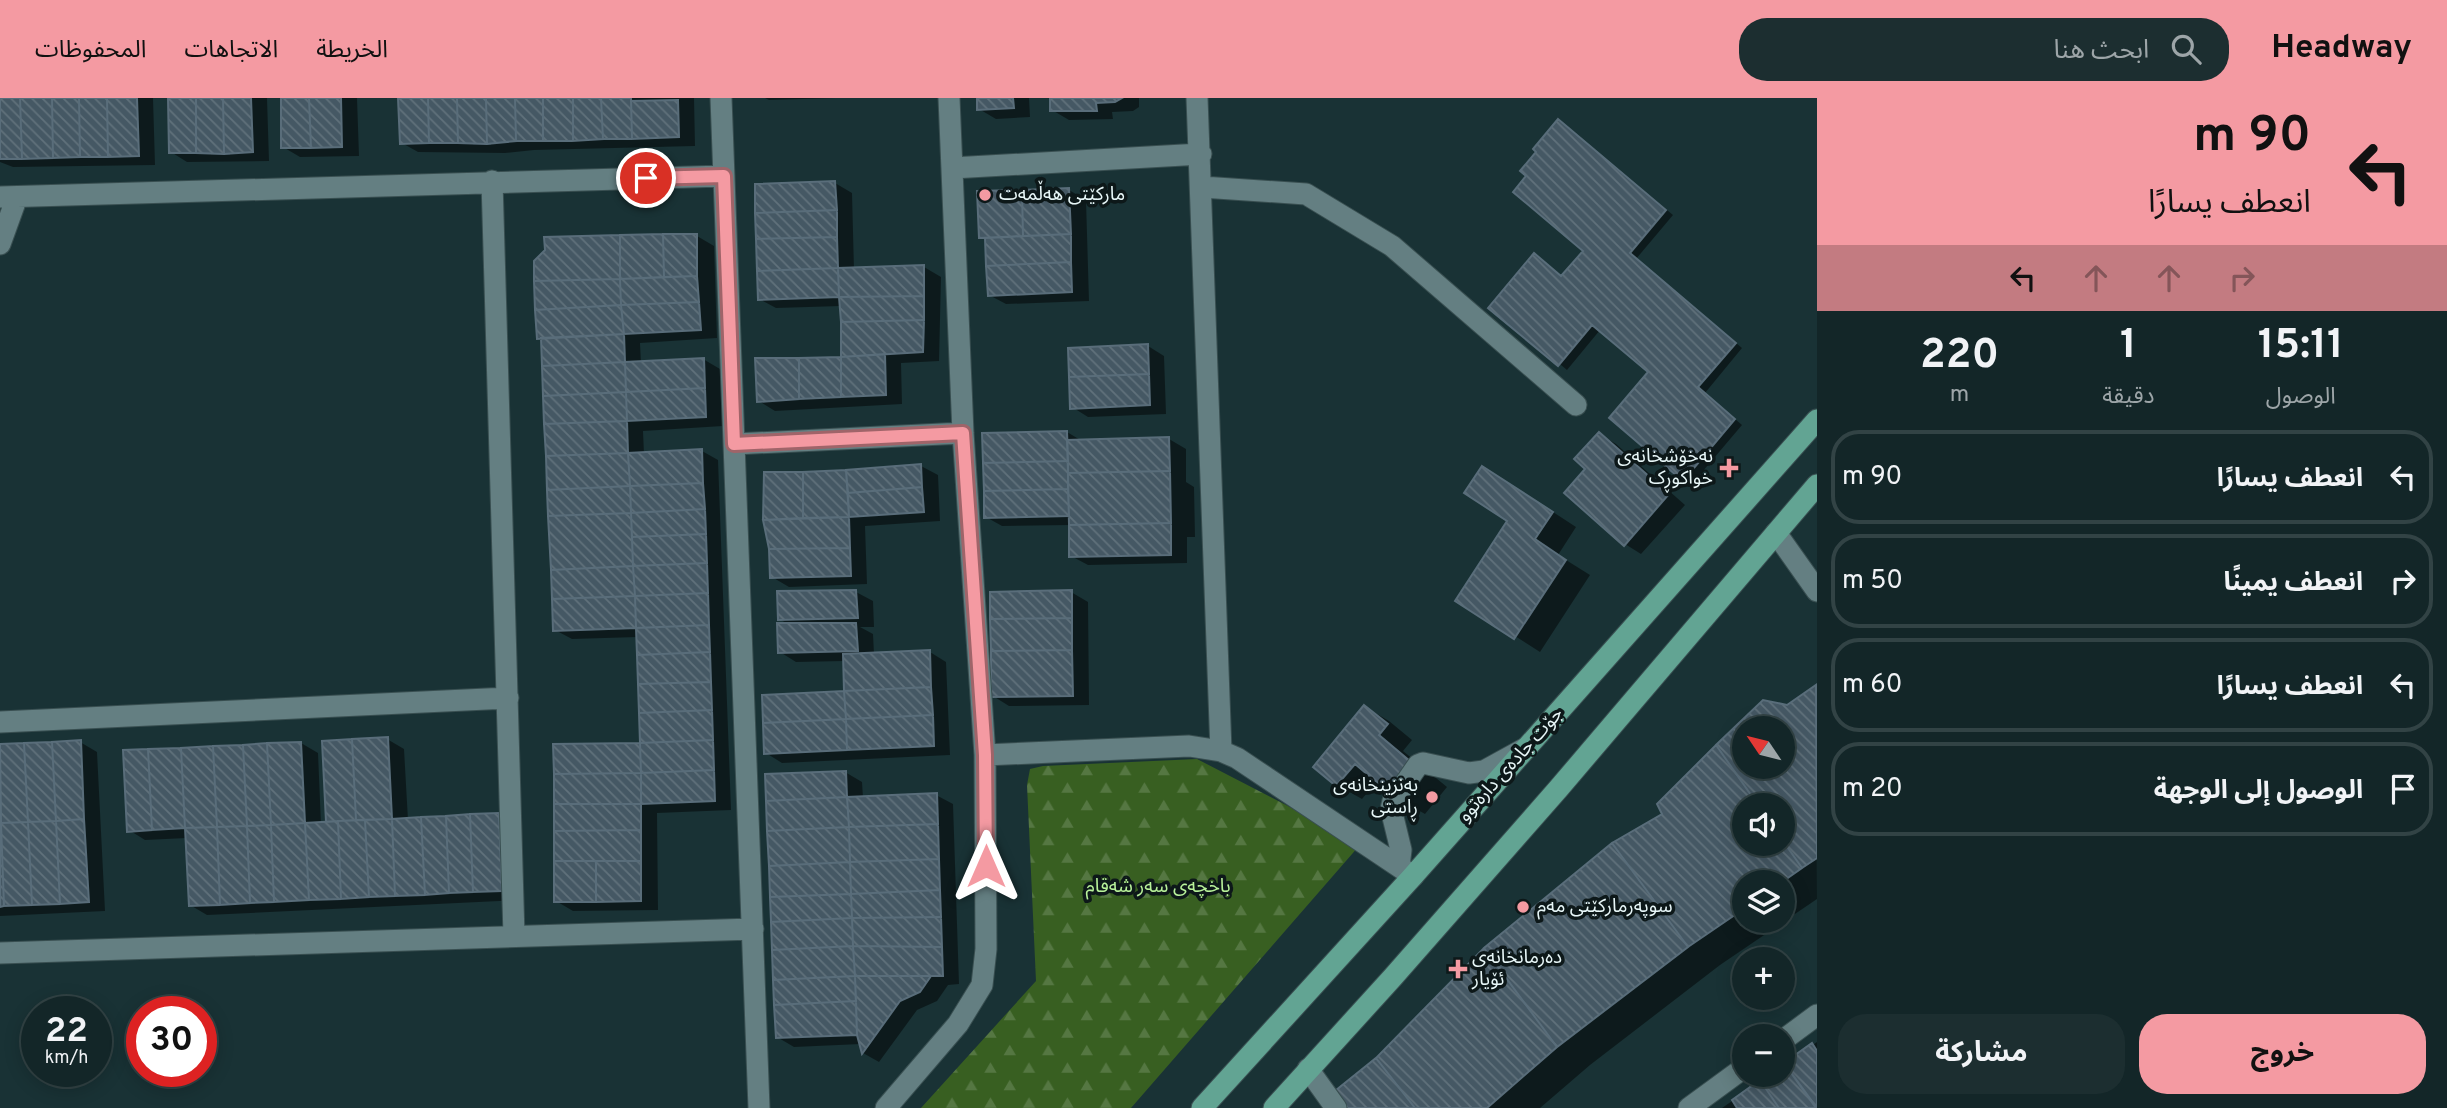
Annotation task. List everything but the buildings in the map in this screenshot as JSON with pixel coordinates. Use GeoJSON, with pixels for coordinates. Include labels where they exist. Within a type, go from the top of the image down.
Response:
{"type":"FeatureCollection","features":[{"type":"Feature","properties":{"kind":"main road","name":"جۆت جادەی دارەتوو"},"geometry":{"type":"LineString","coordinates":[[1202,1108],[1406,871],[1526,748],[1817,420]]}},
{"type":"Feature","properties":{"kind":"main road"},"geometry":{"type":"LineString","coordinates":[[1274,1108],[1559,788],[1817,485]]}},
{"type":"Feature","properties":{"kind":"street"},"geometry":{"type":"LineString","coordinates":[[721,98],[759,1108]]}},
{"type":"Feature","properties":{"kind":"street"},"geometry":{"type":"LineString","coordinates":[[886,1108],[958,1024],[982,985],[986,949],[985,755],[963,433],[949,98]]}},
{"type":"Feature","properties":{"kind":"street"},"geometry":{"type":"LineString","coordinates":[[1197,98],[1221,751]]}},
{"type":"Feature","properties":{"kind":"street"},"geometry":{"type":"LineString","coordinates":[[952,168],[1201,153]]}},
{"type":"Feature","properties":{"kind":"street"},"geometry":{"type":"LineString","coordinates":[[0,244],[8,197],[724,176]]}},
{"type":"Feature","properties":{"kind":"street"},"geometry":{"type":"LineString","coordinates":[[492,181],[514,936]]}},
{"type":"Feature","properties":{"kind":"street"},"geometry":{"type":"LineString","coordinates":[[1202,187],[1306,194],[1392,246],[1576,405]]}},
{"type":"Feature","properties":{"kind":"street"},"geometry":{"type":"LineString","coordinates":[[734,444],[963,433]]}},
{"type":"Feature","properties":{"kind":"street"},"geometry":{"type":"LineString","coordinates":[[1776,533],[1817,591]]}},
{"type":"Feature","properties":{"kind":"street"},"geometry":{"type":"LineString","coordinates":[[0,722],[508,698]]}},
{"type":"Feature","properties":{"kind":"street"},"geometry":{"type":"LineString","coordinates":[[985,755],[1189,746],[1221,751],[1237,758],[1406,871]]}},
{"type":"Feature","properties":{"kind":"street"},"geometry":{"type":"LineString","coordinates":[[1406,871],[1391,809],[1393,801],[1418,765],[1423,763],[1469,774],[1484,771],[1526,748]]}},
{"type":"Feature","properties":{"kind":"street"},"geometry":{"type":"LineString","coordinates":[[0,953],[753,929]]}},
{"type":"Feature","properties":{"kind":"street"},"geometry":{"type":"LineString","coordinates":[[1795,1031],[1817,1015]]}},
{"type":"Feature","properties":{"kind":"street"},"geometry":{"type":"LineString","coordinates":[[1308,1069],[1336,1108]]}},
{"type":"Feature","properties":{"kind":"street"},"geometry":{"type":"LineString","coordinates":[[1689,1108],[1732,1077]]}},
{"type":"Feature","properties":{"kind":"green space","name":"باخچەی سەر شەقام"},"geometry":{"type":"Polygon","coordinates":[[[1197,759],[1319,822],[1359,846],[1131,1108],[921,1108],[1036,981],[1027,785],[1030,769],[1043,766],[1197,759]]]}},
{"type":"Feature","properties":{"kind":"place","name":"مارکێتی هەڵمەت"},"geometry":{"type":"Point","coordinates":[985,195]}},
{"type":"Feature","properties":{"kind":"place","name":"نەخۆشخانەی خواکوڕک"},"geometry":{"type":"Point","coordinates":[1729,468]}},
{"type":"Feature","properties":{"kind":"place","name":"بەنزینخانەی ڕاستی"},"geometry":{"type":"Point","coordinates":[1432,797]}},
{"type":"Feature","properties":{"kind":"place","name":"سوپەرمارکێتی مەم"},"geometry":{"type":"Point","coordinates":[1523,907]}},
{"type":"Feature","properties":{"kind":"place","name":"دەرمانخانەی ئۆیار"},"geometry":{"type":"Point","coordinates":[1458,969]}},
{"type":"Feature","properties":{"kind":"route"},"geometry":{"type":"LineString","coordinates":[[646,178],[724,176],[734,444],[963,433],[985,755],[986,866]]}}]}
